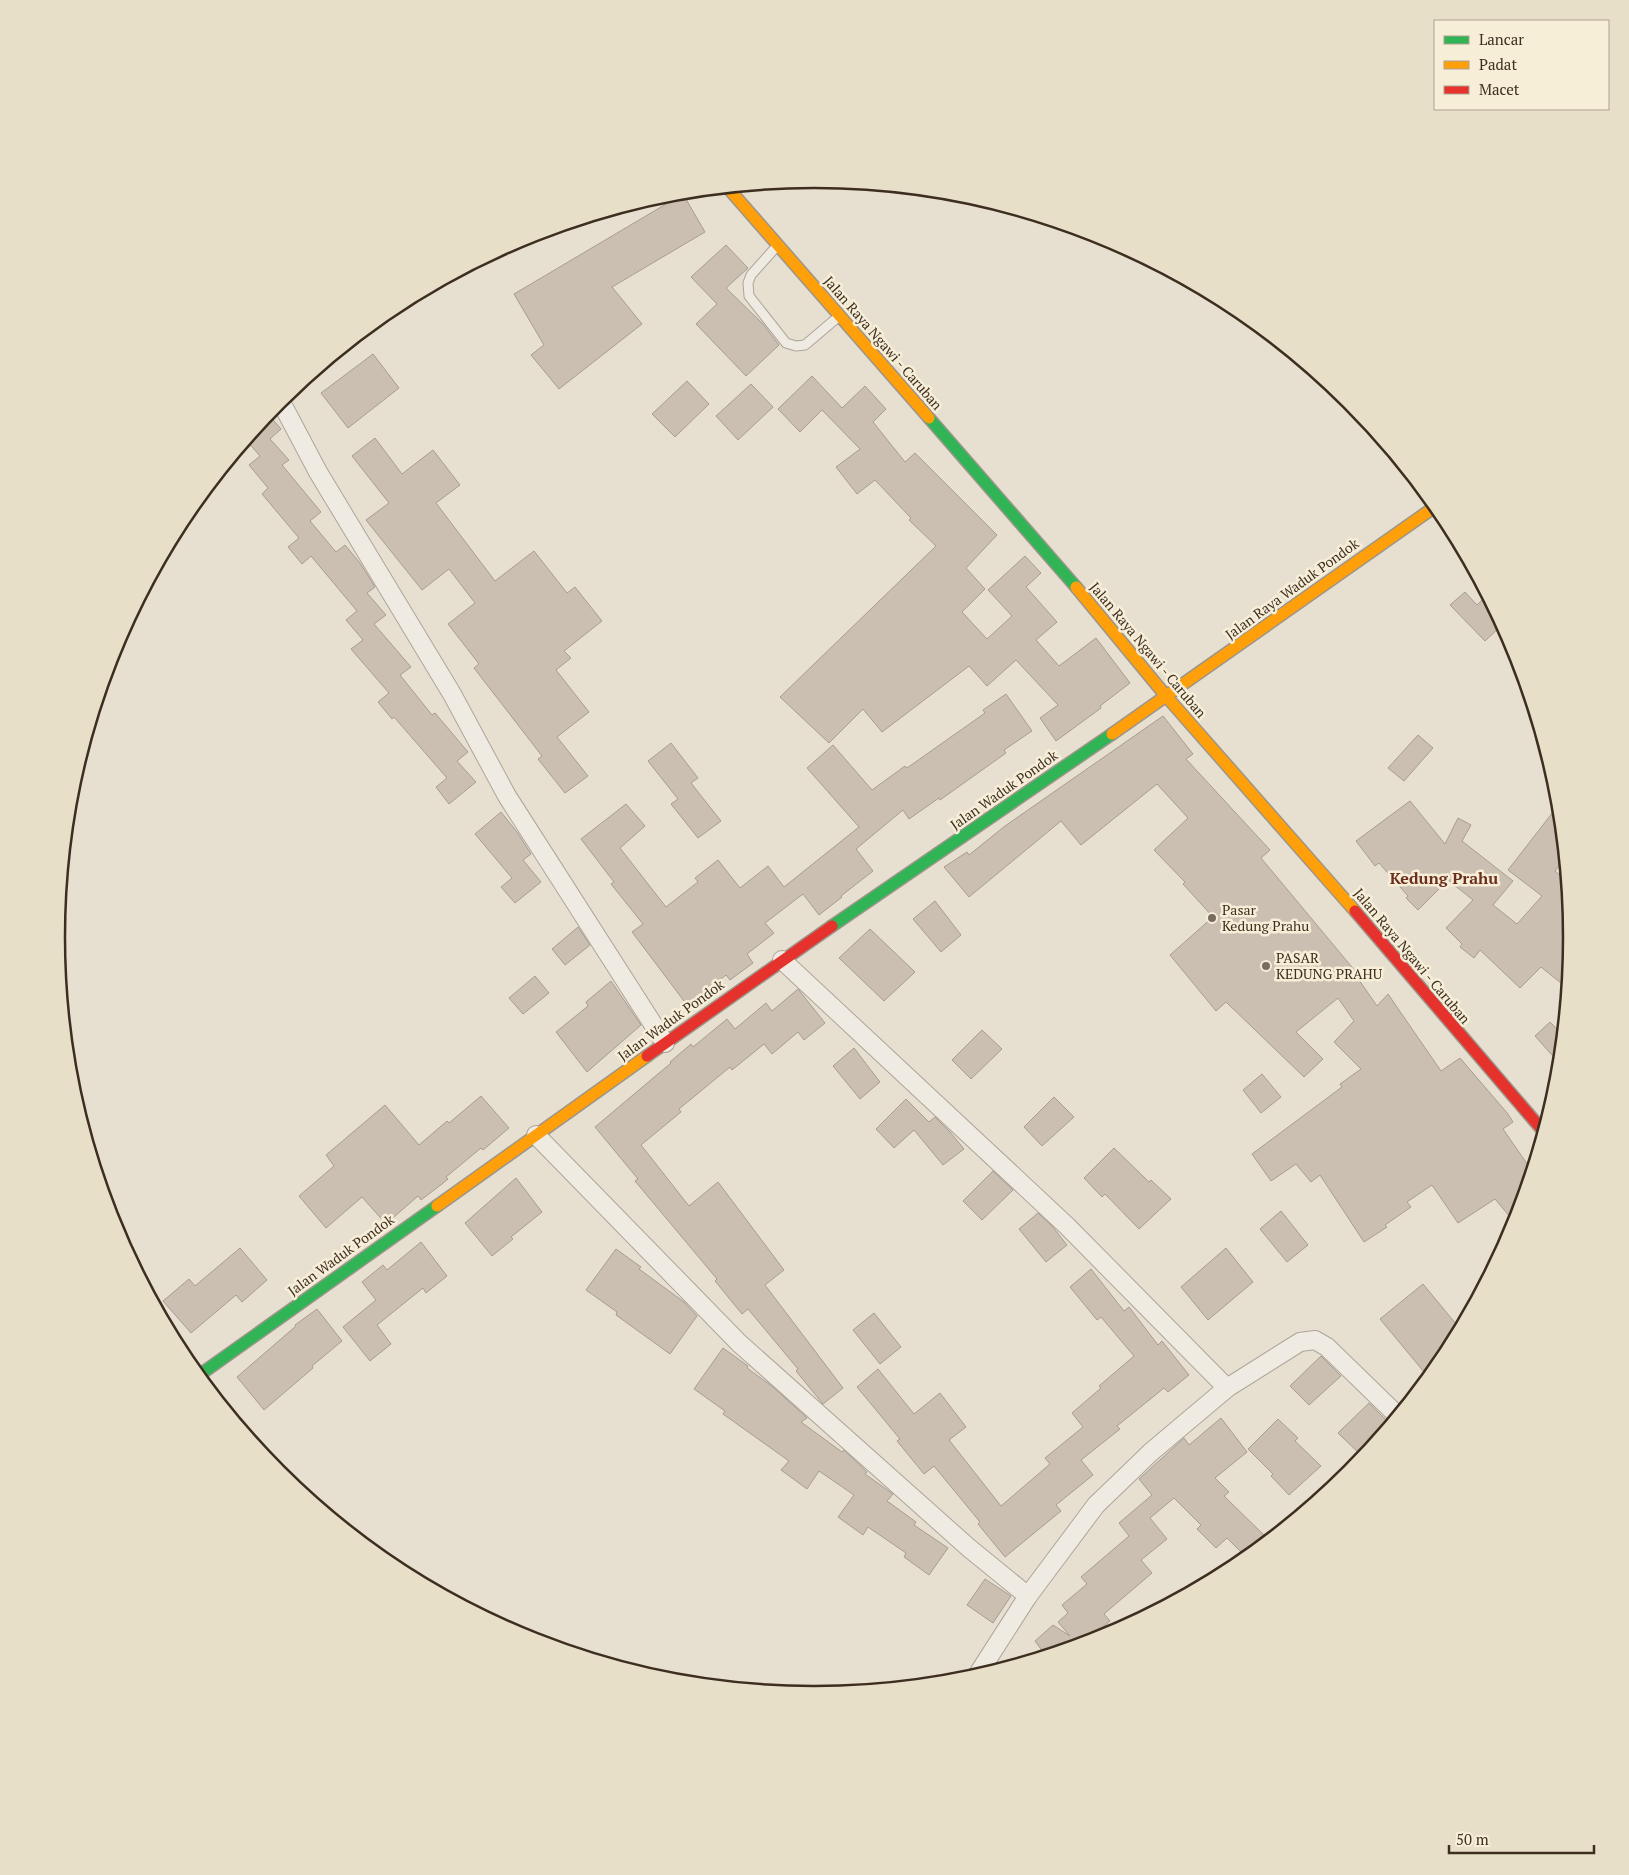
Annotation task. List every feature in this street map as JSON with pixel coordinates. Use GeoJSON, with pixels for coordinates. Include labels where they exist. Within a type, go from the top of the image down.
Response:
{"type":"FeatureCollection","features":[{"type":"Feature","properties":{"kind":"main road","name":"Jalan Raya Ngawi - Caruban"},"geometry":{"type":"LineString","coordinates":[[732,193],[1064,572],[1166,696],[1539,1126]]}},
{"type":"Feature","properties":{"kind":"main road","name":"Jalan Raya Waduk Pondok"},"geometry":{"type":"LineString","coordinates":[[1166,696],[1430,510]]}},
{"type":"Feature","properties":{"kind":"main road","name":"Jalan Waduk Pondok"},"geometry":{"type":"LineString","coordinates":[[204,1372],[782,960],[1166,696]]}},
{"type":"Feature","properties":{"kind":"street"},"geometry":{"type":"LineString","coordinates":[[284,409],[318,472],[452,694],[507,796],[665,1043]]}},
{"type":"Feature","properties":{"kind":"street"},"geometry":{"type":"LineString","coordinates":[[782,960],[1067,1226],[1227,1388]]}},
{"type":"Feature","properties":{"kind":"street"},"geometry":{"type":"LineString","coordinates":[[536,1135],[739,1343],[969,1548],[1028,1596]]}},
{"type":"Feature","properties":{"kind":"street"},"geometry":{"type":"LineString","coordinates":[[982,1668],[1028,1596],[1096,1505],[1151,1452],[1227,1388],[1300,1342],[1315,1340],[1327,1347],[1394,1412]]}},
{"type":"Feature","properties":{"kind":"lane"},"geometry":{"type":"LineString","coordinates":[[778,245],[750,275],[748,283],[749,296],[786,343],[796,346],[805,345],[840,316]]}},
{"type":"Feature","properties":{"kind":"building"},"geometry":{"type":"Polygon","coordinates":[[[686,199],[705,232],[612,287],[642,324],[559,389],[531,355],[544,345],[514,294],[670,202],[686,199]]]}},
{"type":"Feature","properties":{"kind":"building"},"geometry":{"type":"Polygon","coordinates":[[[726,245],[748,268],[726,288],[763,324],[779,345],[746,376],[696,324],[717,304],[691,277],[726,245]]]}},
{"type":"Feature","properties":{"kind":"building"},"geometry":{"type":"Polygon","coordinates":[[[373,354],[399,388],[348,428],[321,393],[373,354]]]}},
{"type":"Feature","properties":{"kind":"building"},"geometry":{"type":"Polygon","coordinates":[[[812,376],[842,408],[865,386],[886,409],[873,422],[905,462],[915,453],[997,535],[966,568],[985,589],[962,612],[987,639],[1012,616],[988,590],[1025,556],[1041,573],[1026,587],[1057,622],[1036,640],[1059,666],[1096,638],[1130,683],[1100,706],[1101,708],[1056,741],[1040,718],[1058,705],[1016,660],[987,686],[969,666],[882,732],[863,709],[829,743],[780,697],[936,546],[909,520],[911,518],[875,480],[857,494],[836,467],[860,449],[822,410],[800,432],[778,409],[812,376]]]}},
{"type":"Feature","properties":{"kind":"building"},"geometry":{"type":"Polygon","coordinates":[[[687,381],[709,404],[675,437],[652,414],[687,381]]]}},
{"type":"Feature","properties":{"kind":"building"},"geometry":{"type":"Polygon","coordinates":[[[751,384],[773,407],[738,440],[716,416],[751,384]]]}},
{"type":"Feature","properties":{"kind":"building"},"geometry":{"type":"Polygon","coordinates":[[[273,420],[281,429],[270,439],[289,460],[282,465],[321,512],[310,521],[336,552],[345,545],[360,563],[375,587],[367,593],[386,615],[374,624],[411,667],[400,675],[432,715],[435,713],[468,752],[457,761],[476,782],[449,804],[436,787],[447,778],[394,717],[392,719],[378,702],[389,693],[351,649],[363,640],[346,620],[357,611],[311,556],[302,564],[288,547],[299,538],[262,494],[268,488],[249,465],[260,456],[250,444],[273,420]]]}},
{"type":"Feature","properties":{"kind":"building"},"geometry":{"type":"Polygon","coordinates":[[[375,438],[402,474],[433,450],[460,485],[436,503],[495,581],[534,551],[567,593],[575,587],[602,621],[564,651],[571,658],[556,670],[589,712],[557,737],[588,776],[565,793],[538,759],[542,756],[474,668],[479,664],[448,624],[475,603],[449,569],[422,590],[366,520],[389,503],[352,456],[375,438]]]}},
{"type":"Feature","properties":{"kind":"building"},"geometry":{"type":"Polygon","coordinates":[[[1465,592],[1477,605],[1483,599],[1492,618],[1491,620],[1497,629],[1485,641],[1450,605],[1465,592]]]}},
{"type":"Feature","properties":{"kind":"building"},"geometry":{"type":"Polygon","coordinates":[[[1006,694],[1032,731],[1004,750],[1006,753],[940,800],[939,798],[909,819],[903,810],[856,849],[873,871],[819,915],[803,894],[765,923],[774,933],[747,954],[753,963],[730,980],[726,975],[687,1005],[632,932],[643,924],[611,884],[614,882],[581,839],[626,804],[645,826],[620,848],[666,907],[698,882],[695,878],[718,860],[740,888],[768,866],[784,887],[859,827],[807,768],[833,745],[872,790],[905,766],[907,768],[985,713],[983,710],[1006,694]]]}},
{"type":"Feature","properties":{"kind":"building"},"geometry":{"type":"Polygon","coordinates":[[[1163,716],[1193,754],[1186,759],[1270,850],[1261,858],[1361,978],[1359,980],[1377,1006],[1388,994],[1441,1071],[1460,1058],[1508,1114],[1513,1122],[1503,1129],[1528,1165],[1510,1217],[1495,1199],[1458,1223],[1432,1185],[1407,1202],[1411,1207],[1385,1225],[1387,1227],[1364,1242],[1320,1175],[1311,1182],[1296,1164],[1271,1181],[1252,1154],[1342,1087],[1340,1084],[1361,1069],[1334,1042],[1354,1021],[1338,998],[1296,1032],[1323,1059],[1304,1077],[1226,1002],[1216,1011],[1170,955],[1213,917],[1183,884],[1185,882],[1154,850],[1188,818],[1157,784],[1081,845],[1061,821],[969,897],[944,867],[967,852],[969,855],[1005,826],[1163,716]]]}},
{"type":"Feature","properties":{"kind":"building"},"geometry":{"type":"Polygon","coordinates":[[[1418,735],[1433,748],[1404,781],[1388,768],[1418,735]]]}},
{"type":"Feature","properties":{"kind":"building"},"geometry":{"type":"Polygon","coordinates":[[[671,743],[698,778],[691,783],[721,821],[698,838],[671,804],[678,799],[648,761],[671,743]]]}},
{"type":"Feature","properties":{"kind":"building"},"geometry":{"type":"Polygon","coordinates":[[[1410,801],[1445,844],[1458,818],[1471,825],[1462,841],[1513,881],[1493,905],[1517,924],[1542,896],[1508,870],[1553,812],[1560,864],[1555,871],[1561,876],[1562,888],[1564,937],[1562,981],[1561,983],[1541,967],[1520,988],[1480,950],[1474,958],[1460,947],[1462,944],[1446,928],[1473,900],[1448,880],[1418,910],[1406,898],[1408,896],[1379,863],[1375,866],[1356,841],[1410,801]]]}},
{"type":"Feature","properties":{"kind":"building"},"geometry":{"type":"Polygon","coordinates":[[[501,812],[531,854],[523,860],[541,882],[515,903],[501,887],[512,878],[475,834],[501,812]]]}},
{"type":"Feature","properties":{"kind":"building"},"geometry":{"type":"Polygon","coordinates":[[[935,901],[961,935],[941,952],[913,919],[935,901]]]}},
{"type":"Feature","properties":{"kind":"building"},"geometry":{"type":"Polygon","coordinates":[[[578,927],[590,945],[565,965],[552,949],[578,927]]]}},
{"type":"Feature","properties":{"kind":"building"},"geometry":{"type":"Polygon","coordinates":[[[870,929],[915,972],[884,1001],[839,958],[870,929]]]}},
{"type":"Feature","properties":{"kind":"building"},"geometry":{"type":"Polygon","coordinates":[[[535,976],[549,993],[523,1014],[509,998],[535,976]]]}},
{"type":"Feature","properties":{"kind":"building"},"geometry":{"type":"Polygon","coordinates":[[[611,981],[641,1025],[587,1072],[556,1032],[588,1006],[586,1002],[611,981]]]}},
{"type":"Feature","properties":{"kind":"building"},"geometry":{"type":"Polygon","coordinates":[[[798,989],[825,1023],[804,1040],[798,1032],[772,1054],[764,1044],[732,1070],[730,1067],[679,1109],[681,1112],[641,1145],[689,1206],[718,1182],[784,1270],[765,1285],[843,1388],[823,1404],[796,1371],[798,1369],[748,1309],[742,1314],[715,1281],[717,1279],[635,1181],[638,1179],[595,1127],[691,1044],[693,1047],[727,1019],[735,1029],[766,1003],[772,1011],[798,989]]]}},
{"type":"Feature","properties":{"kind":"building"},"geometry":{"type":"Polygon","coordinates":[[[1550,1022],[1558,1030],[1554,1058],[1535,1036],[1550,1022]]]}},
{"type":"Feature","properties":{"kind":"building"},"geometry":{"type":"Polygon","coordinates":[[[982,1030],[1002,1049],[971,1079],[952,1060],[982,1030]]]}},
{"type":"Feature","properties":{"kind":"building"},"geometry":{"type":"Polygon","coordinates":[[[854,1048],[880,1082],[860,1099],[833,1066],[854,1048]]]}},
{"type":"Feature","properties":{"kind":"building"},"geometry":{"type":"Polygon","coordinates":[[[1262,1074],[1281,1097],[1261,1113],[1243,1090],[1262,1074]]]}},
{"type":"Feature","properties":{"kind":"building"},"geometry":{"type":"Polygon","coordinates":[[[481,1096],[509,1128],[446,1177],[448,1179],[442,1184],[421,1200],[418,1196],[386,1224],[362,1197],[326,1228],[299,1196],[334,1166],[326,1155],[385,1105],[419,1145],[481,1096]]]}},
{"type":"Feature","properties":{"kind":"building"},"geometry":{"type":"Polygon","coordinates":[[[1054,1097],[1074,1117],[1042,1146],[1024,1127],[1054,1097]]]}},
{"type":"Feature","properties":{"kind":"building"},"geometry":{"type":"Polygon","coordinates":[[[906,1099],[929,1122],[935,1117],[964,1149],[943,1165],[914,1130],[894,1148],[876,1129],[906,1099]]]}},
{"type":"Feature","properties":{"kind":"building"},"geometry":{"type":"Polygon","coordinates":[[[1114,1148],[1149,1182],[1151,1180],[1171,1199],[1139,1229],[1105,1194],[1102,1197],[1084,1178],[1114,1148]]]}},
{"type":"Feature","properties":{"kind":"building"},"geometry":{"type":"Polygon","coordinates":[[[993,1171],[1013,1190],[982,1220],[963,1201],[993,1171]]]}},
{"type":"Feature","properties":{"kind":"building"},"geometry":{"type":"Polygon","coordinates":[[[516,1178],[542,1212],[511,1237],[513,1239],[492,1256],[465,1223],[516,1178]]]}},
{"type":"Feature","properties":{"kind":"building"},"geometry":{"type":"Polygon","coordinates":[[[1281,1211],[1308,1245],[1287,1262],[1260,1229],[1281,1211]]]}},
{"type":"Feature","properties":{"kind":"building"},"geometry":{"type":"Polygon","coordinates":[[[1038,1213],[1052,1226],[1067,1245],[1046,1262],[1019,1229],[1038,1213]]]}},
{"type":"Feature","properties":{"kind":"building"},"geometry":{"type":"Polygon","coordinates":[[[421,1242],[447,1276],[426,1293],[423,1288],[377,1325],[391,1344],[370,1361],[343,1327],[376,1300],[362,1282],[383,1265],[387,1270],[421,1242]]]}},
{"type":"Feature","properties":{"kind":"building"},"geometry":{"type":"Polygon","coordinates":[[[240,1248],[267,1280],[242,1302],[236,1295],[191,1333],[163,1301],[189,1279],[195,1286],[240,1248]]]}},
{"type":"Feature","properties":{"kind":"building"},"geometry":{"type":"Polygon","coordinates":[[[1226,1248],[1253,1282],[1208,1320],[1181,1287],[1226,1248]]]}},
{"type":"Feature","properties":{"kind":"building"},"geometry":{"type":"Polygon","coordinates":[[[616,1249],[641,1267],[639,1269],[684,1302],[697,1316],[670,1354],[616,1315],[617,1312],[586,1290],[616,1249]]]}},
{"type":"Feature","properties":{"kind":"building"},"geometry":{"type":"Polygon","coordinates":[[[1091,1269],[1124,1311],[1129,1307],[1158,1345],[1162,1341],[1189,1375],[1168,1392],[1164,1388],[1117,1426],[1120,1429],[1081,1460],[1093,1475],[1056,1505],[1061,1511],[1005,1557],[978,1524],[980,1522],[934,1466],[924,1474],[897,1441],[900,1439],[857,1387],[878,1369],[914,1414],[940,1393],[966,1427],[949,1440],[1001,1506],[1050,1464],[1045,1458],[1083,1427],[1072,1413],[1101,1388],[1099,1386],[1134,1356],[1101,1317],[1097,1320],[1070,1287],[1091,1269]]]}},
{"type":"Feature","properties":{"kind":"building"},"geometry":{"type":"Polygon","coordinates":[[[1423,1284],[1456,1324],[1425,1373],[1380,1319],[1423,1284]]]}},
{"type":"Feature","properties":{"kind":"building"},"geometry":{"type":"Polygon","coordinates":[[[317,1309],[342,1341],[264,1410],[237,1377],[295,1325],[317,1309]]]}},
{"type":"Feature","properties":{"kind":"building"},"geometry":{"type":"Polygon","coordinates":[[[874,1313],[901,1347],[880,1364],[853,1330],[874,1313]]]}},
{"type":"Feature","properties":{"kind":"building"},"geometry":{"type":"Polygon","coordinates":[[[723,1348],[748,1366],[747,1368],[773,1387],[807,1418],[801,1422],[842,1452],[844,1450],[867,1472],[865,1474],[893,1494],[887,1501],[916,1522],[914,1525],[948,1548],[929,1575],[904,1557],[906,1553],[868,1527],[863,1535],[838,1517],[854,1495],[819,1471],[807,1489],[781,1470],[789,1461],[723,1414],[725,1411],[694,1389],[723,1348]]]}},
{"type":"Feature","properties":{"kind":"building"},"geometry":{"type":"Polygon","coordinates":[[[1321,1356],[1341,1376],[1309,1405],[1290,1386],[1321,1356]]]}},
{"type":"Feature","properties":{"kind":"building"},"geometry":{"type":"Polygon","coordinates":[[[1369,1403],[1387,1421],[1358,1452],[1338,1433],[1369,1403]]]}},
{"type":"Feature","properties":{"kind":"building"},"geometry":{"type":"Polygon","coordinates":[[[1221,1418],[1247,1452],[1215,1478],[1229,1492],[1224,1496],[1265,1536],[1242,1553],[1227,1538],[1216,1548],[1197,1529],[1201,1525],[1174,1498],[1150,1518],[1167,1539],[1141,1560],[1152,1573],[1104,1614],[1110,1621],[1098,1631],[1042,1651],[1035,1641],[1053,1625],[1070,1636],[1058,1622],[1068,1613],[1062,1605],[1087,1584],[1081,1577],[1129,1536],[1119,1523],[1152,1495],[1139,1479],[1184,1438],[1189,1445],[1221,1418]]]}},
{"type":"Feature","properties":{"kind":"building"},"geometry":{"type":"Polygon","coordinates":[[[1278,1419],[1298,1438],[1295,1441],[1321,1466],[1289,1495],[1271,1476],[1273,1474],[1248,1449],[1278,1419]]]}},
{"type":"Feature","properties":{"kind":"building"},"geometry":{"type":"Polygon","coordinates":[[[985,1579],[1011,1596],[993,1623],[967,1605],[985,1579]]]}},
{"type":"Feature","properties":{"kind":"traffic: fast"},"geometry":{"type":"LineString","coordinates":[[929,418],[1076,587]]}},
{"type":"Feature","properties":{"kind":"traffic: fast"},"geometry":{"type":"LineString","coordinates":[[832,926],[1112,734]]}},
{"type":"Feature","properties":{"kind":"traffic: fast"},"geometry":{"type":"LineString","coordinates":[[204,1372],[437,1206]]}},
{"type":"Feature","properties":{"kind":"traffic: slow"},"geometry":{"type":"LineString","coordinates":[[732,193],[929,418]]}},
{"type":"Feature","properties":{"kind":"traffic: slow"},"geometry":{"type":"LineString","coordinates":[[1112,734],[1430,510]]}},
{"type":"Feature","properties":{"kind":"traffic: slow"},"geometry":{"type":"LineString","coordinates":[[1076,587],[1166,696],[1355,911]]}},
{"type":"Feature","properties":{"kind":"traffic: slow"},"geometry":{"type":"LineString","coordinates":[[437,1206],[647,1056]]}},
{"type":"Feature","properties":{"kind":"traffic: jam"},"geometry":{"type":"LineString","coordinates":[[1355,911],[1539,1126]]}},
{"type":"Feature","properties":{"kind":"traffic: jam"},"geometry":{"type":"LineString","coordinates":[[647,1056],[832,926]]}},
{"type":"Feature","properties":{"kind":"place","name":"Pasar Kedung Prahu"},"geometry":{"type":"Point","coordinates":[1212,918]}},
{"type":"Feature","properties":{"kind":"place","name":"PASAR KEDUNG PRAHU"},"geometry":{"type":"Point","coordinates":[1266,966]}},
{"type":"Feature","properties":{"kind":"district","name":"Kedung Prahu"},"geometry":{"type":"Point","coordinates":[1444,878]}}]}
